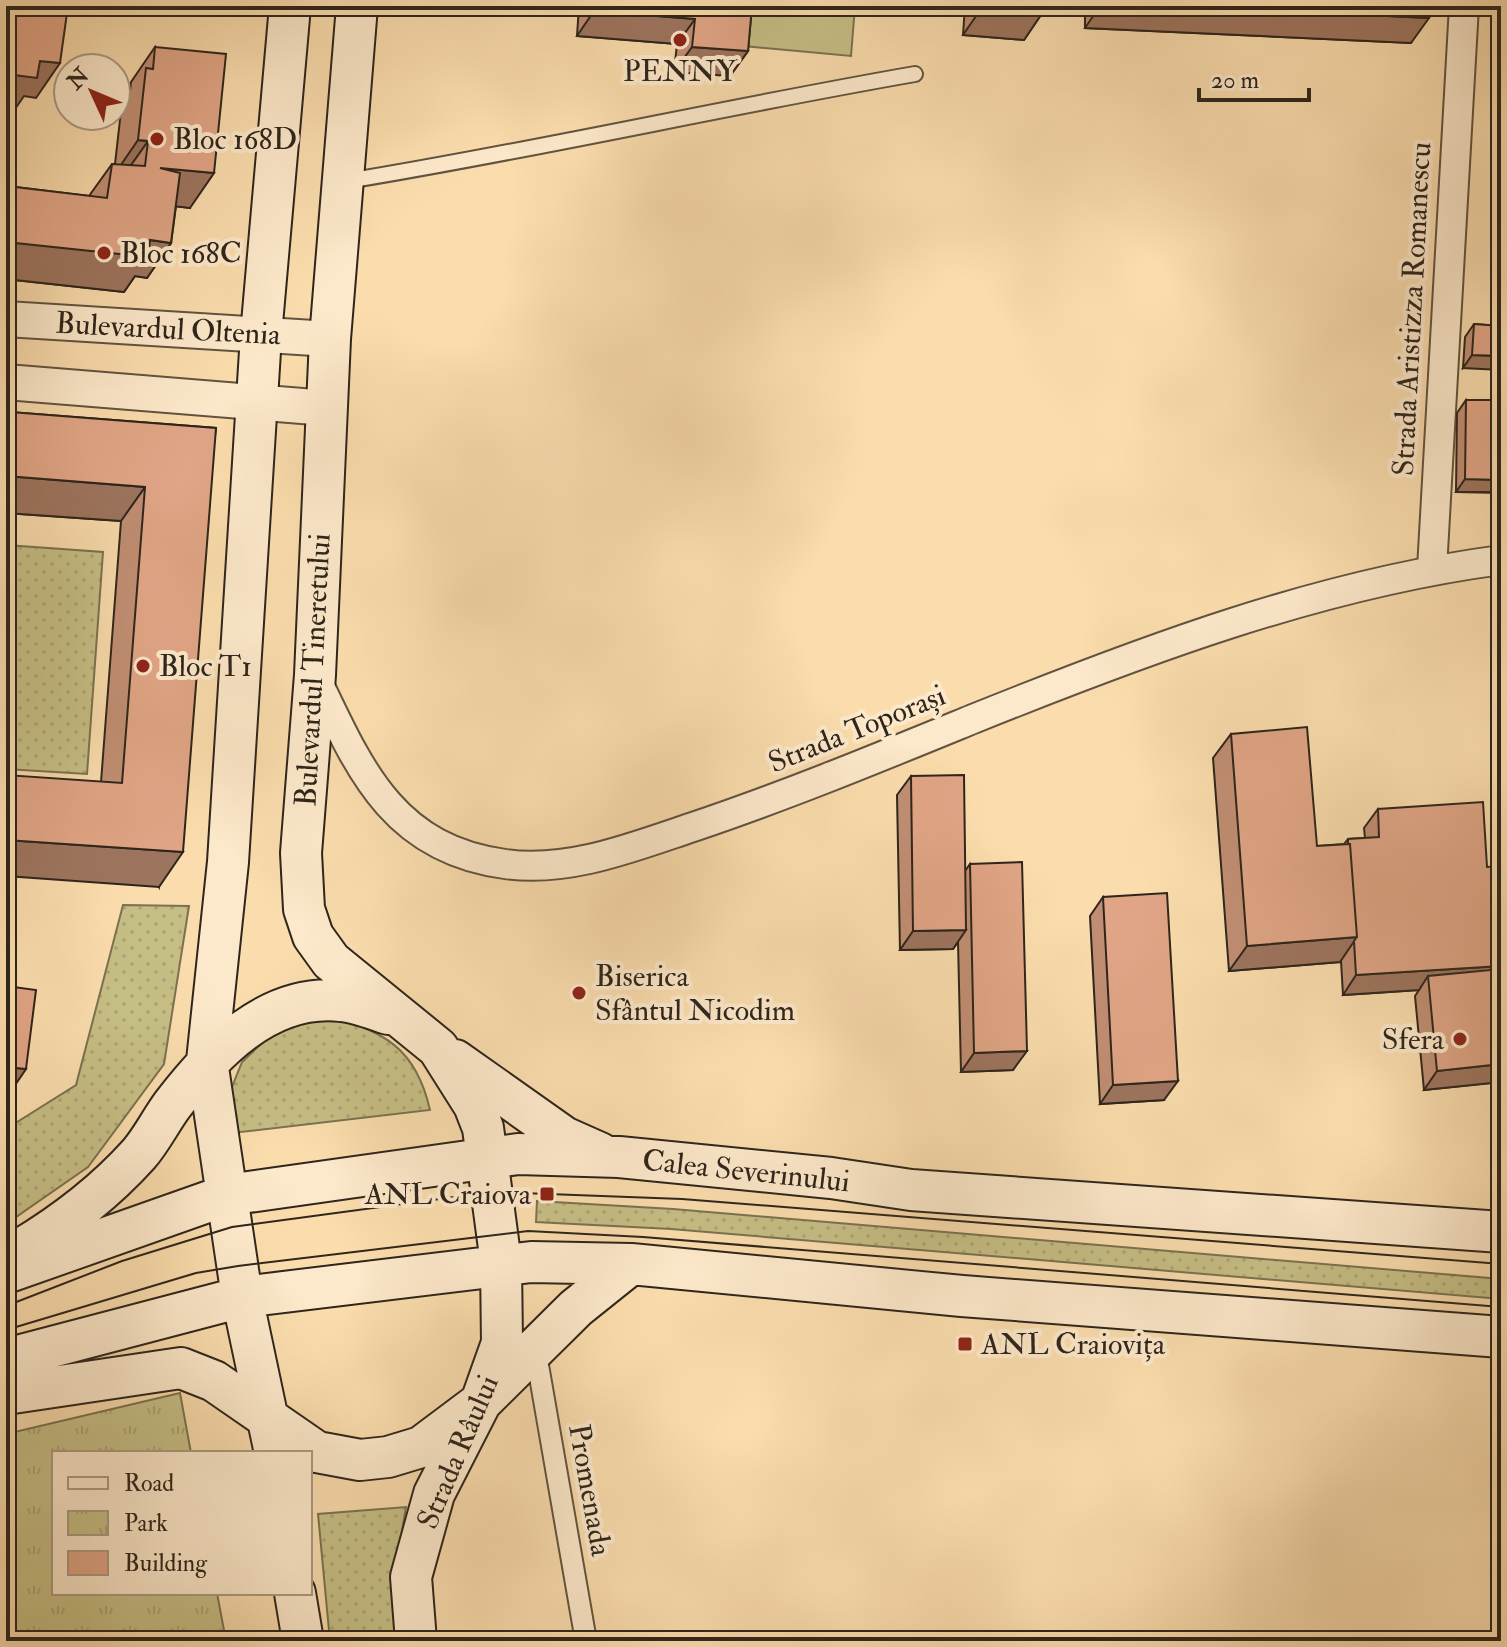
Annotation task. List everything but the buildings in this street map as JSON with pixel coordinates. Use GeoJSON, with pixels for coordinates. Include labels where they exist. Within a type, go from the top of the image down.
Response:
{"type":"FeatureCollection","features":[{"type":"Feature","properties":{"kind":"main road"},"geometry":{"type":"LineString","coordinates":[[272,1438],[242,1297],[207,1061],[228,862],[261,335],[290,6]]}},
{"type":"Feature","properties":{"kind":"main road","name":"Bulevardul Tineretului"},"geometry":{"type":"LineString","coordinates":[[357,6],[330,339],[315,675],[301,853],[304,909],[313,936],[331,961],[438,1048],[474,1105],[483,1128],[501,1263]]}},
{"type":"Feature","properties":{"kind":"main road"},"geometry":{"type":"LineString","coordinates":[[6,1259],[62,1224],[101,1193],[141,1151],[207,1061],[261,1018],[293,1005],[342,1001],[399,1017]]}},
{"type":"Feature","properties":{"kind":"main road"},"geometry":{"type":"LineString","coordinates":[[438,1048],[564,1137],[598,1153],[619,1157]]}},
{"type":"Feature","properties":{"kind":"main road","name":"Calea Severinului"},"geometry":{"type":"LineString","coordinates":[[6,1273],[227,1195],[518,1154],[619,1157],[831,1178],[911,1190],[1501,1232]]}},
{"type":"Feature","properties":{"kind":"main road"},"geometry":{"type":"LineString","coordinates":[[6,1359],[242,1297],[501,1263],[631,1264],[977,1297],[1501,1337]]}},
{"type":"Feature","properties":{"kind":"main road","name":"Strada Râului"},"geometry":{"type":"LineString","coordinates":[[416,1641],[411,1577],[434,1494],[481,1402],[502,1343],[501,1263]]}},
{"type":"Feature","properties":{"kind":"main road"},"geometry":{"type":"LineString","coordinates":[[6,1394],[181,1368],[214,1381],[272,1438],[317,1452],[360,1460],[421,1447],[481,1402],[576,1308],[631,1264]]}},
{"type":"Feature","properties":{"kind":"main road"},"geometry":{"type":"LineString","coordinates":[[295,1595],[303,1641]]}},
{"type":"Feature","properties":{"kind":"street","name":"Strada Aristizza Romanescu"},"geometry":{"type":"LineString","coordinates":[[1432,569],[1464,6]]}},
{"type":"Feature","properties":{"kind":"street","name":"Bulevardul Oltenia"},"geometry":{"type":"LineString","coordinates":[[6,319],[330,339]]}},
{"type":"Feature","properties":{"kind":"street"},"geometry":{"type":"LineString","coordinates":[[6,382],[327,408]]}},
{"type":"Feature","properties":{"kind":"street","name":"Strada Toporași"},"geometry":{"type":"LineString","coordinates":[[315,675],[348,745],[380,799],[419,832],[464,854],[506,864],[564,863],[624,850],[785,796],[1201,632],[1432,569],[1501,560]]}},
{"type":"Feature","properties":{"kind":"street","name":"Promenada"},"geometry":{"type":"LineString","coordinates":[[535,1348],[586,1641]]}},
{"type":"Feature","properties":{"kind":"lane"},"geometry":{"type":"LineString","coordinates":[[343,182],[507,155],[788,96],[915,74]]}},
{"type":"Feature","properties":{"kind":"green space"},"geometry":{"type":"Polygon","coordinates":[[[736,6],[855,6],[851,56],[733,45],[736,6]]]}},
{"type":"Feature","properties":{"kind":"green space"},"geometry":{"type":"Polygon","coordinates":[[[6,545],[103,552],[87,774],[6,769],[6,545]]]}},
{"type":"Feature","properties":{"kind":"green space"},"geometry":{"type":"Polygon","coordinates":[[[123,905],[189,906],[164,1064],[88,1167],[6,1224],[6,1129],[76,1085],[123,905]]]}},
{"type":"Feature","properties":{"kind":"green space"},"geometry":{"type":"Polygon","coordinates":[[[327,1016],[365,1028],[395,1045],[416,1071],[430,1110],[232,1133],[228,1097],[242,1062],[278,1028],[327,1016]]]}},
{"type":"Feature","properties":{"kind":"green space"},"geometry":{"type":"Polygon","coordinates":[[[537,1201],[673,1209],[1501,1279],[1501,1299],[671,1229],[536,1222],[537,1201]]]}},
{"type":"Feature","properties":{"kind":"green space"},"geometry":{"type":"Polygon","coordinates":[[[180,1393],[191,1451],[52,1451],[52,1595],[217,1595],[226,1641],[6,1641],[6,1434],[180,1393]]]}},
{"type":"Feature","properties":{"kind":"green space"},"geometry":{"type":"Polygon","coordinates":[[[406,1507],[394,1579],[399,1641],[330,1641],[318,1514],[406,1507]]]}},
{"type":"Feature","properties":{"kind":"tram line"},"geometry":{"type":"LineString","coordinates":[[6,1306],[122,1261],[232,1227],[492,1192],[682,1199],[1501,1264]]}},
{"type":"Feature","properties":{"kind":"tram line"},"geometry":{"type":"LineString","coordinates":[[6,1330],[196,1273],[528,1231],[643,1237],[1501,1307]]}},
{"type":"Feature","properties":{"kind":"place","name":"PENNY"},"geometry":{"type":"Point","coordinates":[680,40]}},
{"type":"Feature","properties":{"kind":"place","name":"Bloc 168D"},"geometry":{"type":"Point","coordinates":[157,139]}},
{"type":"Feature","properties":{"kind":"place","name":"Bloc 168C"},"geometry":{"type":"Point","coordinates":[104,253]}},
{"type":"Feature","properties":{"kind":"place","name":"Bloc T1"},"geometry":{"type":"Point","coordinates":[143,666]}},
{"type":"Feature","properties":{"kind":"place","name":"Biserica Sfântul Nicodim"},"geometry":{"type":"Point","coordinates":[579,993]}},
{"type":"Feature","properties":{"kind":"place","name":"Sfera"},"geometry":{"type":"Point","coordinates":[1460,1039]}},
{"type":"Feature","properties":{"kind":"place","name":"ANL Craiova"},"geometry":{"type":"Point","coordinates":[547,1194]}},
{"type":"Feature","properties":{"kind":"place","name":"ANL Craiovița"},"geometry":{"type":"Point","coordinates":[965,1344]}}]}
